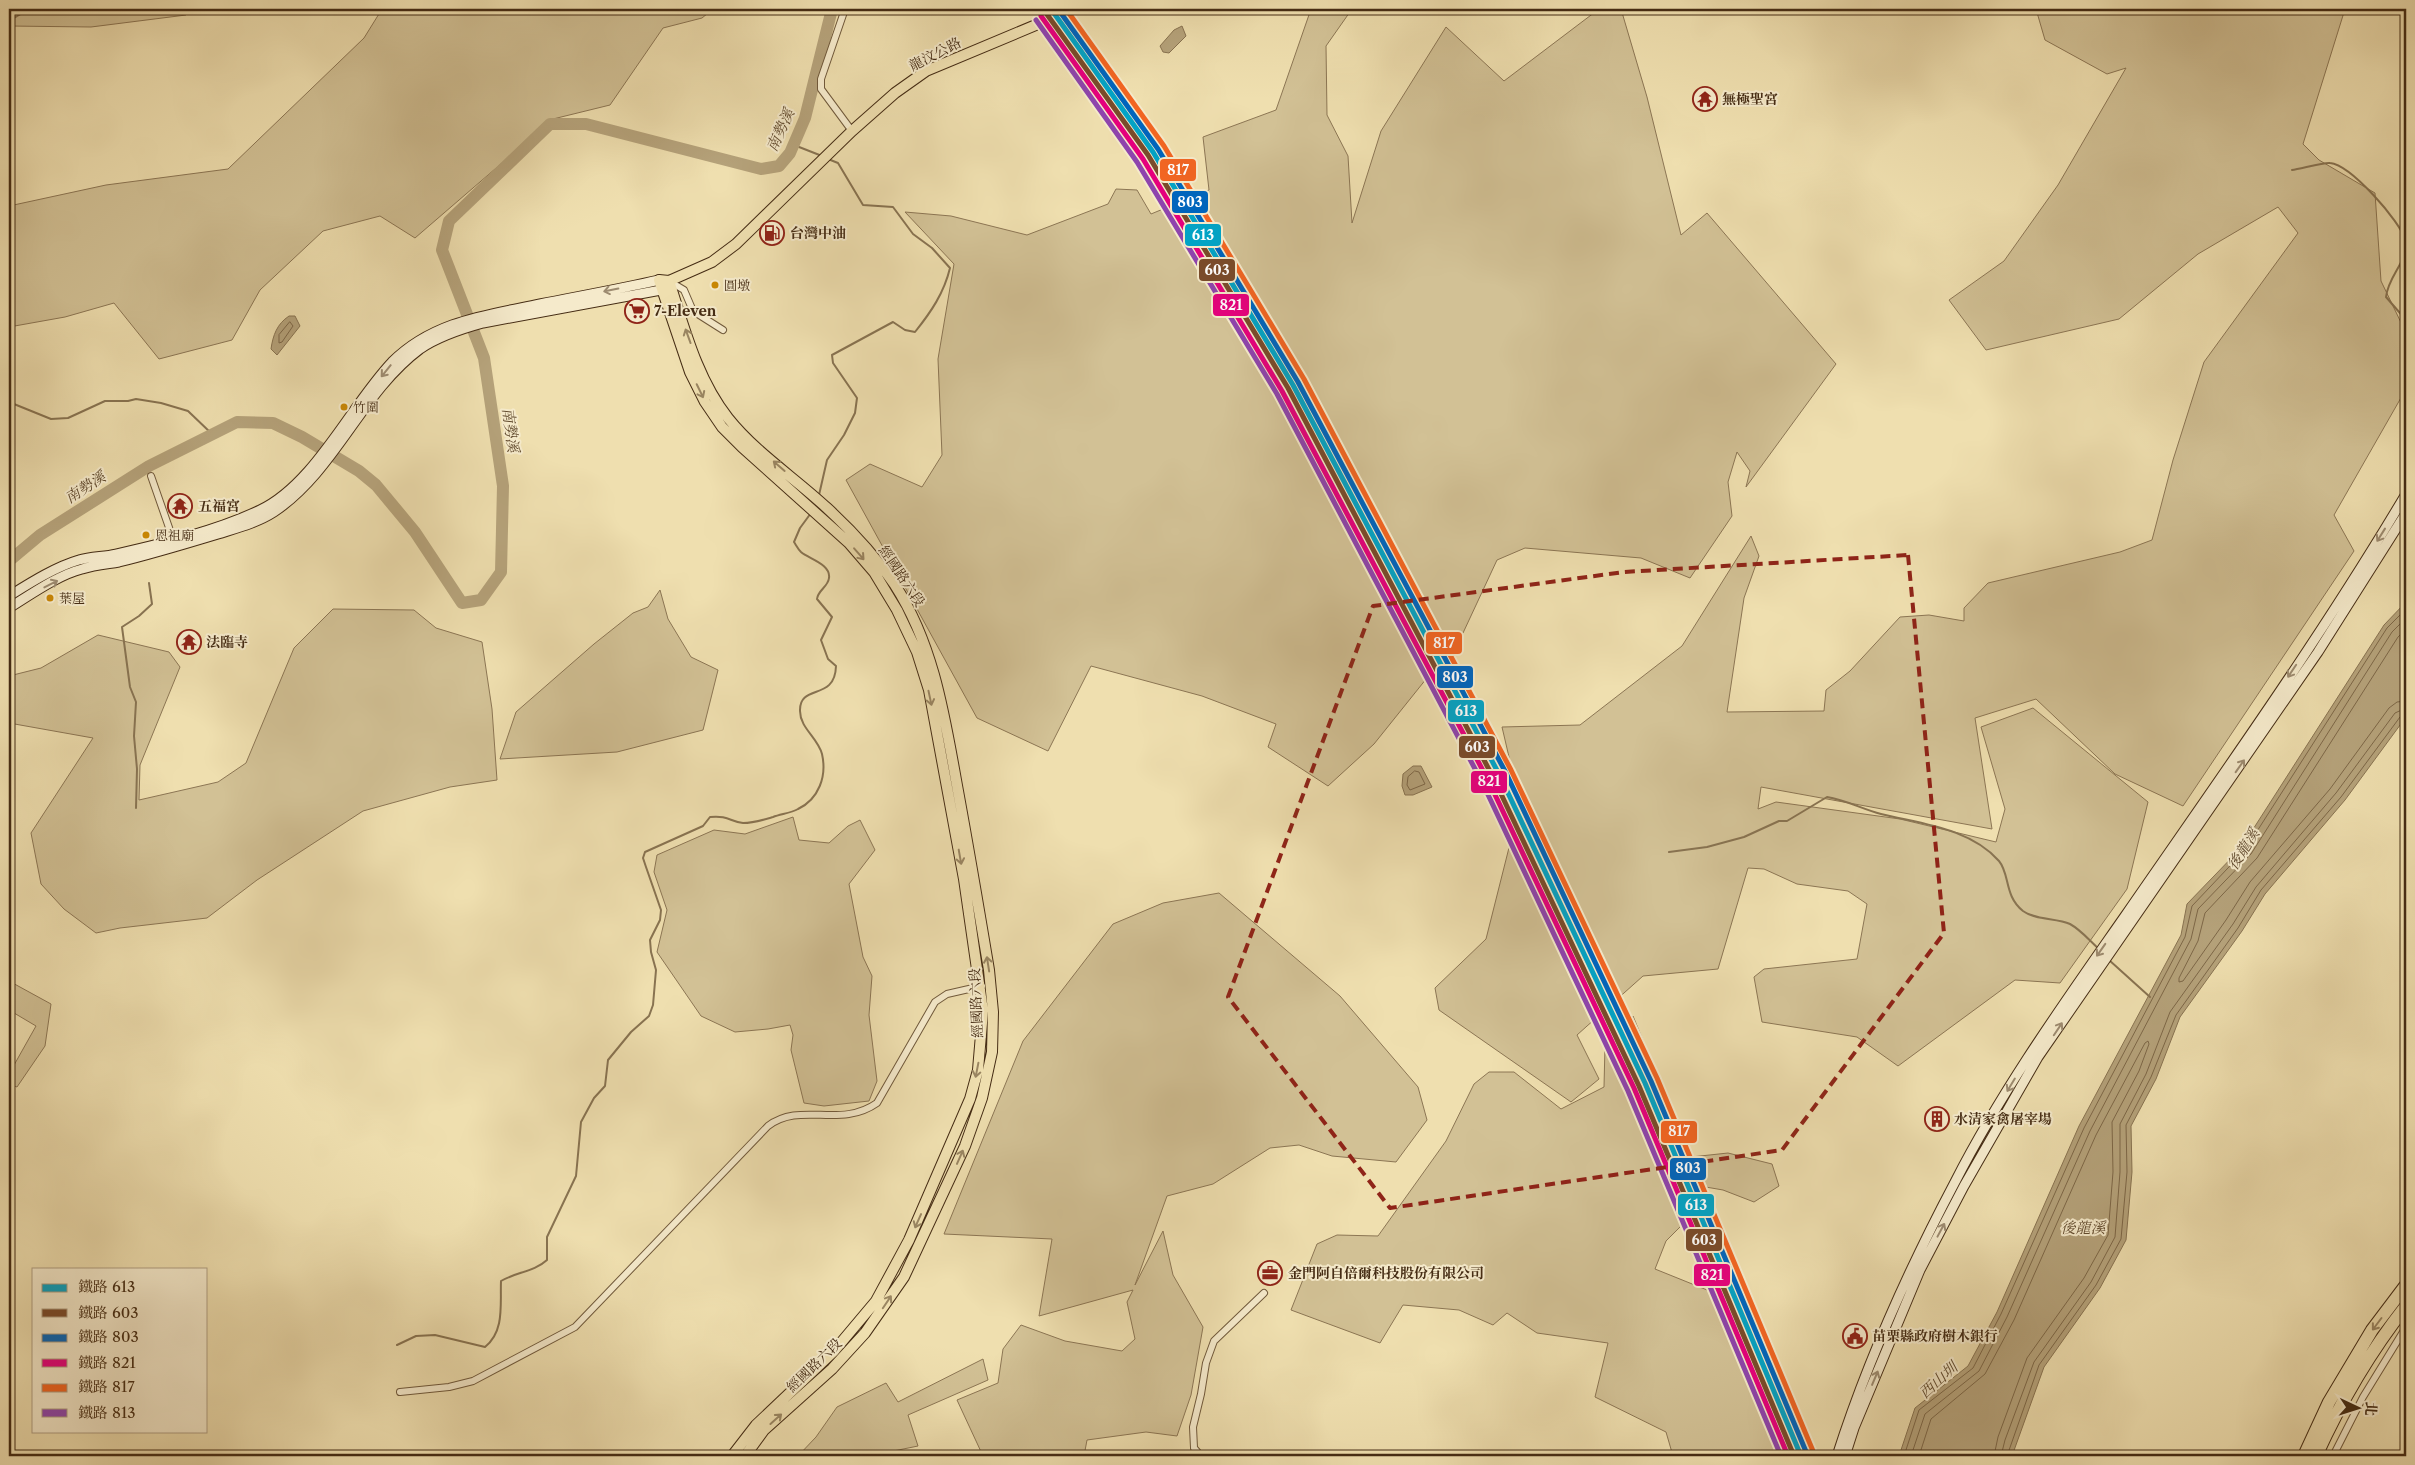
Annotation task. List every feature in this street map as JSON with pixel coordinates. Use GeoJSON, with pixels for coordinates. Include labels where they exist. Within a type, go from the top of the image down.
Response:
{"type":"FeatureCollection","features":[{"type":"Feature","properties":{"kind":"highway"},"geometry":{"type":"LineString","coordinates":[[2304,1456],[2329,1402],[2372,1330],[2406,1285]]}},
{"type":"Feature","properties":{"kind":"highway"},"geometry":{"type":"LineString","coordinates":[[2316,1456],[2338,1408],[2376,1343],[2406,1306]]}},
{"type":"Feature","properties":{"kind":"main road","name":"龍汶公路"},"geometry":{"type":"LineString","coordinates":[[663,284],[712,262],[736,244],[852,131],[896,93],[926,71],[1074,9]]}},
{"type":"Feature","properties":{"kind":"main road"},"geometry":{"type":"LineString","coordinates":[[663,284],[690,372],[705,402],[722,426],[742,447],[812,503]]}},
{"type":"Feature","properties":{"kind":"main road","name":"經國路六段"},"geometry":{"type":"LineString","coordinates":[[812,503],[823,520],[849,543],[874,572],[897,610],[917,652],[934,717],[986,986]]}},
{"type":"Feature","properties":{"kind":"main road","name":"經國路六段"},"geometry":{"type":"LineString","coordinates":[[745,1456],[764,1430],[832,1369],[865,1324],[904,1277],[965,1146],[982,1098],[992,1052],[986,986],[940,696],[926,650],[912,615],[895,585],[867,549],[827,508],[812,503]]}},
{"type":"Feature","properties":{"kind":"main road","name":"經國路六段"},"geometry":{"type":"LineString","coordinates":[[732,1456],[756,1425],[865,1324]]}},
{"type":"Feature","properties":{"kind":"street"},"geometry":{"type":"LineString","coordinates":[[845,9],[821,79],[821,89],[852,131]]}},
{"type":"Feature","properties":{"kind":"street"},"geometry":{"type":"LineString","coordinates":[[341,439],[343,427],[393,362],[419,340],[482,319],[663,284],[684,290],[693,312],[723,330]]}},
{"type":"Feature","properties":{"kind":"street"},"geometry":{"type":"LineString","coordinates":[[9,608],[80,569],[271,514],[285,504],[412,356],[455,327]]}},
{"type":"Feature","properties":{"kind":"street"},"geometry":{"type":"LineString","coordinates":[[151,476],[177,542]]}},
{"type":"Feature","properties":{"kind":"street"},"geometry":{"type":"LineString","coordinates":[[1837,1456],[1882,1338],[1913,1268],[1955,1181],[2002,1100],[2058,1013],[2247,740],[2346,591],[2406,494]]}},
{"type":"Feature","properties":{"kind":"street"},"geometry":{"type":"LineString","coordinates":[[1845,1456],[1854,1428],[1920,1270],[1964,1186],[2038,1057],[2318,652],[2406,513]]}},
{"type":"Feature","properties":{"kind":"street"},"geometry":{"type":"LineString","coordinates":[[9,596],[78,560],[117,558]]}},
{"type":"Feature","properties":{"kind":"street"},"geometry":{"type":"LineString","coordinates":[[25,586],[30,595]]}},
{"type":"Feature","properties":{"kind":"street"},"geometry":{"type":"LineString","coordinates":[[400,1392],[449,1387],[473,1381],[575,1327],[768,1126],[783,1118],[796,1115],[854,1115],[869,1109],[877,1103],[935,1002],[947,994],[986,986]]}},
{"type":"Feature","properties":{"kind":"street"},"geometry":{"type":"LineString","coordinates":[[1201,1456],[1194,1448],[1193,1427],[1206,1363],[1214,1341],[1264,1293]]}},
{"type":"Feature","properties":{"kind":"street"},"geometry":{"type":"LineString","coordinates":[[2333,1456],[2363,1397],[2406,1327]]}},
{"type":"Feature","properties":{"kind":"highlighted area"},"geometry":{"type":"Polygon","coordinates":[[[1908,555],[1944,933],[1782,1150],[1390,1208],[1228,997],[1373,606],[1624,572],[1908,555]]]}},
{"type":"Feature","properties":{"kind":"shaded area"},"geometry":{"type":"Polygon","coordinates":[[[9,9],[187,9],[186,15],[91,27],[9,26],[9,9]]]}},
{"type":"Feature","properties":{"kind":"shaded area"},"geometry":{"type":"Polygon","coordinates":[[[382,9],[713,9],[702,18],[663,28],[610,105],[553,119],[415,238],[380,216],[323,231],[260,290],[232,340],[159,359],[114,303],[65,317],[9,327],[9,206],[106,185],[228,169],[364,38],[382,9]]]}},
{"type":"Feature","properties":{"kind":"shaded area"},"geometry":{"type":"Polygon","coordinates":[[[1311,9],[1352,9],[1326,46],[1327,115],[1348,156],[1352,223],[1381,131],[1446,27],[1504,81],[1599,9],[1621,9],[1647,97],[1681,235],[1707,213],[1836,364],[1746,487],[1750,471],[1737,452],[1728,482],[1732,516],[1690,578],[1641,558],[1525,548],[1497,560],[1463,633],[1374,744],[1328,786],[1268,747],[1276,724],[1202,696],[1091,666],[1048,751],[977,718],[846,480],[870,464],[922,487],[942,455],[938,359],[954,264],[905,212],[951,216],[1027,235],[1108,204],[1116,189],[1137,190],[1151,214],[1209,190],[1203,137],[1276,110],[1311,9]]]}},
{"type":"Feature","properties":{"kind":"shaded area"},"geometry":{"type":"Polygon","coordinates":[[[2036,9],[2345,9],[2303,144],[2319,160],[2375,193],[2381,281],[2406,333],[2406,389],[2334,515],[2354,551],[2183,806],[2115,774],[2036,699],[1975,718],[1992,829],[1761,787],[1758,809],[1776,802],[1900,819],[1996,842],[2005,809],[1981,727],[2033,708],[2148,802],[2127,889],[2060,983],[2015,980],[1898,1066],[1857,1037],[1762,1022],[1754,977],[1764,969],[1857,959],[1867,904],[1848,891],[1797,884],[1764,869],[1748,868],[1718,969],[1643,976],[1577,1035],[1599,1079],[1571,1102],[1439,1010],[1435,988],[1486,939],[1520,804],[1502,727],[1580,725],[1682,646],[1751,536],[1759,556],[1744,598],[1727,712],[1824,711],[1826,690],[1850,671],[1900,617],[1929,615],[1964,621],[1964,608],[1988,583],[2120,552],[2152,540],[2173,460],[2204,362],[2298,233],[2278,207],[2198,254],[2119,319],[1986,350],[1949,300],[2004,261],[2058,185],[2126,68],[2107,74],[2045,40],[2036,9]]]}},
{"type":"Feature","properties":{"kind":"shaded area"},"geometry":{"type":"Polygon","coordinates":[[[660,590],[668,619],[691,657],[718,670],[703,730],[617,752],[500,759],[516,712],[594,644],[633,613],[648,607],[660,590]]]}},
{"type":"Feature","properties":{"kind":"shaded area"},"geometry":{"type":"Polygon","coordinates":[[[333,609],[414,610],[436,628],[482,642],[492,709],[497,780],[450,787],[363,811],[257,880],[207,918],[120,928],[96,933],[64,909],[41,884],[31,833],[93,738],[9,723],[9,676],[41,668],[98,635],[169,652],[180,667],[140,765],[139,800],[218,782],[246,763],[294,648],[333,609]]]}},
{"type":"Feature","properties":{"kind":"shaded area"},"geometry":{"type":"Polygon","coordinates":[[[793,817],[799,840],[829,843],[848,826],[860,820],[875,850],[849,884],[863,957],[872,976],[869,1015],[877,1081],[869,1101],[824,1106],[804,1103],[791,1050],[793,1035],[790,1025],[735,1032],[701,1016],[657,952],[667,910],[654,872],[657,855],[714,830],[745,834],[793,817]]]}},
{"type":"Feature","properties":{"kind":"shaded area"},"geometry":{"type":"Polygon","coordinates":[[[1219,893],[1340,996],[1418,1087],[1427,1120],[1396,1162],[1332,1156],[1299,1145],[1270,1148],[1213,1184],[1167,1196],[1135,1285],[1163,1231],[1173,1275],[1203,1327],[1191,1395],[1177,1436],[1146,1432],[1087,1440],[1084,1456],[983,1456],[957,1400],[998,1383],[1003,1349],[1021,1325],[1065,1341],[1122,1351],[1135,1339],[1127,1302],[1133,1290],[1039,1316],[1052,1239],[944,1234],[1023,1041],[1113,924],[1163,903],[1219,893]]]}},
{"type":"Feature","properties":{"kind":"shaded area"},"geometry":{"type":"Polygon","coordinates":[[[9,981],[51,1004],[45,1046],[17,1087],[9,1084],[9,1074],[36,1026],[9,1010],[9,981]]]}},
{"type":"Feature","properties":{"kind":"shaded area"},"geometry":{"type":"Polygon","coordinates":[[[1633,1016],[1691,1157],[1728,1153],[1772,1164],[1779,1186],[1754,1202],[1723,1190],[1700,1186],[1677,1201],[1683,1224],[1666,1241],[1655,1269],[1717,1294],[1726,1292],[1738,1316],[1787,1456],[1673,1456],[1666,1432],[1595,1397],[1608,1343],[1537,1333],[1507,1313],[1493,1325],[1459,1310],[1403,1305],[1380,1343],[1291,1310],[1317,1244],[1337,1235],[1378,1236],[1446,1141],[1474,1084],[1489,1072],[1514,1072],[1561,1109],[1604,1087],[1605,1045],[1633,1016]]]}},
{"type":"Feature","properties":{"kind":"shaded area"},"geometry":{"type":"Polygon","coordinates":[[[983,1359],[988,1380],[908,1415],[918,1446],[869,1456],[798,1456],[816,1437],[837,1407],[886,1383],[898,1402],[983,1359]]]}},
{"type":"Feature","properties":{"kind":"water"},"geometry":{"type":"Polygon","coordinates":[[[1182,26],[1186,36],[1169,53],[1163,52],[1160,46],[1174,30],[1182,26]]]}},
{"type":"Feature","properties":{"kind":"water"},"geometry":{"type":"Polygon","coordinates":[[[289,316],[295,316],[300,326],[277,355],[271,349],[273,339],[276,330],[289,316]]]}},
{"type":"Feature","properties":{"kind":"water","name":"後龍溪"},"geometry":{"type":"Polygon","coordinates":[[[2406,602],[2406,717],[2345,800],[2265,894],[2242,931],[2180,1017],[2156,1079],[2131,1126],[2132,1172],[2126,1240],[2100,1288],[2044,1367],[2012,1456],[1899,1456],[1915,1408],[1968,1366],[1997,1312],[2079,1126],[2181,935],[2187,904],[2241,848],[2384,625],[2406,602]]]}},
{"type":"Feature","properties":{"kind":"water"},"geometry":{"type":"Polygon","coordinates":[[[1413,766],[1421,766],[1432,787],[1413,795],[1405,795],[1402,786],[1403,774],[1413,766]]]}},
{"type":"Feature","properties":{"kind":"waterway"},"geometry":{"type":"LineString","coordinates":[[9,21],[29,9]]}},
{"type":"Feature","properties":{"kind":"waterway"},"geometry":{"type":"LineString","coordinates":[[31,9],[64,11],[67,9]]}},
{"type":"Feature","properties":{"kind":"waterway","name":"南勢溪"},"geometry":{"type":"LineString","coordinates":[[9,561],[40,535],[149,466],[237,422],[273,423],[302,437],[359,471],[376,485],[415,532],[462,603],[481,600],[501,572],[503,486],[484,358],[442,250],[449,221],[550,124],[586,124],[761,169],[779,166],[790,153],[805,118],[832,9]]}},
{"type":"Feature","properties":{"kind":"waterway"},"geometry":{"type":"LineString","coordinates":[[794,145],[822,156]]}},
{"type":"Feature","properties":{"kind":"waterway"},"geometry":{"type":"LineString","coordinates":[[819,495],[827,460],[844,435],[855,413],[857,398],[833,363],[832,355],[893,322],[905,330],[915,332],[936,302],[950,268],[932,248],[913,234],[893,207],[863,205],[838,163],[828,159]]}},
{"type":"Feature","properties":{"kind":"waterway"},"geometry":{"type":"LineString","coordinates":[[2292,170],[2327,163],[2339,166],[2350,173],[2374,195],[2395,221],[2406,241]]}},
{"type":"Feature","properties":{"kind":"waterway"},"geometry":{"type":"LineString","coordinates":[[2406,250],[2389,285],[2386,297],[2406,320]]}},
{"type":"Feature","properties":{"kind":"waterway"},"geometry":{"type":"LineString","coordinates":[[9,402],[51,419],[68,418],[105,401],[136,399],[161,403],[188,411],[212,434]]}},
{"type":"Feature","properties":{"kind":"waterway"},"geometry":{"type":"LineString","coordinates":[[397,1345],[416,1336],[435,1335],[485,1347],[491,1341],[499,1325],[501,1281],[531,1270],[547,1260],[547,1237],[576,1176],[581,1122],[594,1098],[605,1086],[608,1060],[631,1032],[649,1016],[653,1005],[656,970],[650,940],[660,920],[661,910],[643,858],[645,852],[703,826],[710,817],[721,817],[747,823],[792,812],[805,805],[820,786],[823,770],[822,754],[803,723],[800,711],[801,703],[805,697],[824,689],[830,684],[834,677],[836,666],[828,659],[821,640],[832,617],[817,599],[819,593],[827,584],[829,573],[823,565],[801,552],[794,542],[800,528],[811,513]]}},
{"type":"Feature","properties":{"kind":"waterway"},"geometry":{"type":"LineString","coordinates":[[136,808],[137,769],[134,736],[136,702],[130,687],[122,627],[139,616],[152,604],[149,583]]}},
{"type":"Feature","properties":{"kind":"waterway"},"geometry":{"type":"LineString","coordinates":[[1669,852],[1707,847],[1744,837],[1779,821],[1787,821],[1827,797],[1834,798],[1881,814],[1944,829],[1974,841],[1999,861],[2005,872],[2013,899],[2023,911],[2034,916],[2070,924],[2082,932],[2099,949]]}},
{"type":"Feature","properties":{"kind":"waterway"},"geometry":{"type":"LineString","coordinates":[[2109,960],[2150,997]]}},
{"type":"Feature","properties":{"kind":"rail line","name":"613"},"geometry":{"type":"LineString","coordinates":[[1051,9],[1153,152],[1293,385],[1500,776],[1645,1083],[1801,1456]]}},
{"type":"Feature","properties":{"kind":"rail line","name":"803"},"geometry":{"type":"LineString","coordinates":[[1058,9],[1158,149],[1298,382],[1506,773],[1651,1081],[1807,1454]]}},
{"type":"Feature","properties":{"kind":"rail line","name":"817"},"geometry":{"type":"LineString","coordinates":[[1066,9],[1164,146],[1304,379],[1511,770],[1657,1078],[1813,1451]]}},
{"type":"Feature","properties":{"kind":"rail line","name":"603"},"geometry":{"type":"LineString","coordinates":[[1046,13],[1148,155],[1288,388],[1494,779],[1639,1086],[1794,1456]]}},
{"type":"Feature","properties":{"kind":"rail line","name":"821"},"geometry":{"type":"LineString","coordinates":[[1041,16],[1143,159],[1282,391],[1489,782],[1634,1088],[1788,1456]]}},
{"type":"Feature","properties":{"kind":"rail line","name":"813"},"geometry":{"type":"LineString","coordinates":[[1036,20],[1137,162],[1277,394],[1483,784],[1628,1091],[1781,1456]]}},
{"type":"Feature","properties":{"kind":"place","name":"無極聖宮"},"geometry":{"type":"Point","coordinates":[1705,99]}},
{"type":"Feature","properties":{"kind":"place","name":"台灣中油"},"geometry":{"type":"Point","coordinates":[772,233]}},
{"type":"Feature","properties":{"kind":"place","name":"圓墩"},"geometry":{"type":"Point","coordinates":[715,285]}},
{"type":"Feature","properties":{"kind":"place","name":"7-Eleven"},"geometry":{"type":"Point","coordinates":[637,311]}},
{"type":"Feature","properties":{"kind":"place","name":"竹圍"},"geometry":{"type":"Point","coordinates":[344,407]}},
{"type":"Feature","properties":{"kind":"place","name":"五福宮"},"geometry":{"type":"Point","coordinates":[180,506]}},
{"type":"Feature","properties":{"kind":"place","name":"恩祖廟"},"geometry":{"type":"Point","coordinates":[146,535]}},
{"type":"Feature","properties":{"kind":"place","name":"葉屋"},"geometry":{"type":"Point","coordinates":[50,598]}},
{"type":"Feature","properties":{"kind":"place","name":"法臨寺"},"geometry":{"type":"Point","coordinates":[189,642]}},
{"type":"Feature","properties":{"kind":"place","name":"水清家禽屠宰場"},"geometry":{"type":"Point","coordinates":[1937,1119]}},
{"type":"Feature","properties":{"kind":"place","name":"金門阿自倍爾科技股份有限公司"},"geometry":{"type":"Point","coordinates":[1270,1273]}},
{"type":"Feature","properties":{"kind":"place","name":"苗栗縣政府樹木銀行"},"geometry":{"type":"Point","coordinates":[1855,1336]}},
{"type":"Feature","properties":{"kind":"water label","name":"西山圳"},"geometry":{"type":"Point","coordinates":[1938,1380]}}]}
